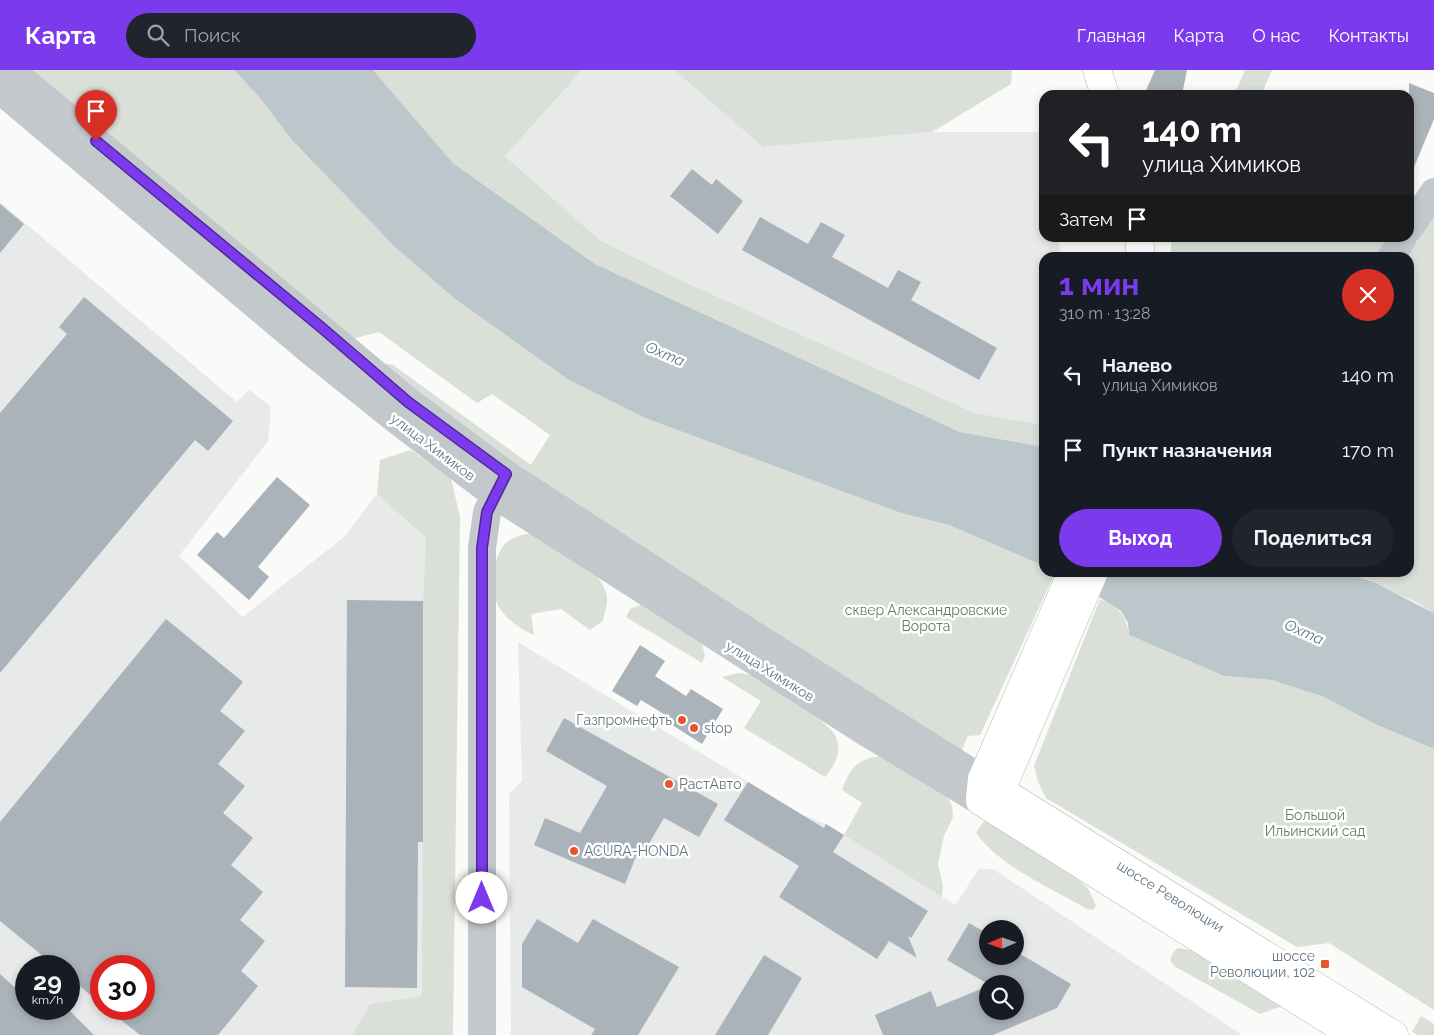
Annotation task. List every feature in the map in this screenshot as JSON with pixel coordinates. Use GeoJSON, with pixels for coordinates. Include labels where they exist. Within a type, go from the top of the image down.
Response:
{"type":"FeatureCollection","features":[{"type":"Feature","properties":{"kind":"main road"},"geometry":{"type":"LineString","coordinates":[[1097,70],[1103,90]]}},
{"type":"Feature","properties":{"kind":"main road"},"geometry":{"type":"LineString","coordinates":[[988,790],[1073,588],[1087,577]]}},
{"type":"Feature","properties":{"kind":"main road","name":"шоссе Революции"},"geometry":{"type":"LineString","coordinates":[[988,790],[1353,1035]]}},
{"type":"Feature","properties":{"kind":"main road","name":"шоссе Революции"},"geometry":{"type":"LineString","coordinates":[[988,790],[1394,1035]]}},
{"type":"Feature","properties":{"kind":"street","name":"улица Химиков"},"geometry":{"type":"LineString","coordinates":[[11,70],[408,402],[501,484]]}},
{"type":"Feature","properties":{"kind":"street","name":"улица Химиков"},"geometry":{"type":"LineString","coordinates":[[0,90],[305,346],[394,418],[760,639],[988,790]]}},
{"type":"Feature","properties":{"kind":"street"},"geometry":{"type":"LineString","coordinates":[[1414,222],[1434,192]]}},
{"type":"Feature","properties":{"kind":"street"},"geometry":{"type":"LineString","coordinates":[[482,1035],[482,548],[487,512],[501,484]]}},
{"type":"Feature","properties":{"kind":"shaded area"},"geometry":{"type":"Polygon","coordinates":[[[582,70],[674,70],[763,147],[932,132],[1039,132],[1039,242],[1059,242],[1060,252],[1039,252],[1039,424],[975,413],[678,279],[601,241],[505,156],[582,70]]]}},
{"type":"Feature","properties":{"kind":"shaded area"},"geometry":{"type":"Polygon","coordinates":[[[0,202],[237,402],[249,389],[271,407],[268,441],[179,556],[243,617],[344,537],[377,494],[426,538],[423,601],[422,996],[370,1004],[352,1035],[0,1035],[0,202]]]}},
{"type":"Feature","properties":{"kind":"shaded area"},"geometry":{"type":"Polygon","coordinates":[[[518,642],[803,815],[826,824],[955,905],[979,869],[993,869],[1242,1035],[511,1035],[509,794],[522,781],[518,642]]]}},
{"type":"Feature","properties":{"kind":"green space","name":"сквер Александровские Ворота"},"geometry":{"type":"Polygon","coordinates":[[[27,70],[234,70],[260,98],[291,139],[394,246],[455,299],[569,380],[645,418],[901,513],[949,525],[1039,564],[1039,577],[1053,577],[980,735],[968,736],[960,754],[526,474],[379,366],[383,363],[393,365],[531,465],[550,435],[492,394],[477,403],[379,332],[352,339],[27,70]]]}},
{"type":"Feature","properties":{"kind":"green space"},"geometry":{"type":"Polygon","coordinates":[[[373,70],[582,70],[505,156],[601,241],[678,279],[975,413],[1039,424],[1039,446],[960,432],[595,264],[453,163],[373,70]]]}},
{"type":"Feature","properties":{"kind":"green space"},"geometry":{"type":"Polygon","coordinates":[[[674,70],[1012,70],[1011,84],[932,132],[763,147],[674,70]]]}},
{"type":"Feature","properties":{"kind":"green space"},"geometry":{"type":"Polygon","coordinates":[[[1245,70],[1272,70],[1263,90],[1236,90],[1245,70]]]}},
{"type":"Feature","properties":{"kind":"green space"},"geometry":{"type":"Polygon","coordinates":[[[1434,217],[1434,613],[1416,602],[1356,577],[1414,577],[1414,252],[1410,252],[1434,217]]]}},
{"type":"Feature","properties":{"kind":"green space"},"geometry":{"type":"Polygon","coordinates":[[[1171,242],[1387,242],[1380,252],[1171,252],[1171,242]]]}},
{"type":"Feature","properties":{"kind":"green space"},"geometry":{"type":"Polygon","coordinates":[[[411,450],[451,478],[460,517],[453,1035],[352,1035],[370,1004],[422,996],[423,601],[426,538],[377,494],[380,460],[411,450]]]}},
{"type":"Feature","properties":{"kind":"green space"},"geometry":{"type":"Polygon","coordinates":[[[525,534],[535,534],[589,568],[604,587],[607,597],[603,621],[590,630],[561,609],[531,614],[534,635],[518,627],[505,615],[498,605],[494,591],[495,566],[504,545],[511,539],[525,534]]]}},
{"type":"Feature","properties":{"kind":"green space","name":"Большой Ильинский сад"},"geometry":{"type":"Polygon","coordinates":[[[1100,599],[1112,605],[1120,612],[1126,622],[1129,635],[1224,676],[1272,680],[1324,697],[1375,724],[1434,749],[1434,1010],[1329,943],[1297,947],[1046,798],[1038,782],[1034,766],[1100,599]]]}},
{"type":"Feature","properties":{"kind":"green space"},"geometry":{"type":"Polygon","coordinates":[[[641,605],[702,644],[705,656],[702,663],[626,617],[630,609],[641,605]]]}},
{"type":"Feature","properties":{"kind":"green space"},"geometry":{"type":"Polygon","coordinates":[[[738,673],[754,676],[772,686],[798,703],[830,729],[835,735],[838,752],[835,763],[825,777],[744,728],[761,701],[722,677],[738,673]]]}},
{"type":"Feature","properties":{"kind":"green space"},"geometry":{"type":"Polygon","coordinates":[[[883,756],[945,791],[952,806],[953,817],[944,836],[938,864],[943,886],[942,897],[844,835],[862,803],[842,790],[849,775],[852,769],[861,761],[883,756]]]}},
{"type":"Feature","properties":{"kind":"green space"},"geometry":{"type":"Polygon","coordinates":[[[983,822],[987,822],[1080,881],[1089,890],[1096,906],[1093,910],[1087,909],[1027,876],[998,856],[976,833],[983,822]]]}},
{"type":"Feature","properties":{"kind":"green space"},"geometry":{"type":"Polygon","coordinates":[[[1178,948],[1197,951],[1285,1005],[1260,1014],[1174,966],[1170,960],[1174,951],[1178,948]]]}},
{"type":"Feature","properties":{"kind":"green space"},"geometry":{"type":"Polygon","coordinates":[[[1421,1016],[1434,1024],[1434,1035],[1418,1035],[1412,1032],[1421,1016]]]}},
{"type":"Feature","properties":{"kind":"water","name":"Охта"},"geometry":{"type":"Polygon","coordinates":[[[234,70],[373,70],[453,163],[595,264],[960,432],[1039,446],[1039,564],[949,525],[901,513],[645,418],[569,380],[455,299],[394,246],[291,139],[260,98],[234,70]]]}},
{"type":"Feature","properties":{"kind":"water","name":"Охта"},"geometry":{"type":"Polygon","coordinates":[[[1068,577],[1358,577],[1375,583],[1434,613],[1434,749],[1375,724],[1324,697],[1272,680],[1224,676],[1129,635],[1128,623],[1121,611],[1068,577]]]}},
{"type":"Feature","properties":{"kind":"building"},"geometry":{"type":"Polygon","coordinates":[[[1155,70],[1187,70],[1183,90],[1146,90],[1155,70]]]}},
{"type":"Feature","properties":{"kind":"building"},"geometry":{"type":"Polygon","coordinates":[[[1409,83],[1434,93],[1434,119],[1414,167],[1414,90],[1409,90],[1409,83]]]}},
{"type":"Feature","properties":{"kind":"building"},"geometry":{"type":"Polygon","coordinates":[[[692,169],[712,185],[716,179],[743,201],[718,234],[670,196],[692,169]]]}},
{"type":"Feature","properties":{"kind":"building"},"geometry":{"type":"Polygon","coordinates":[[[0,204],[24,224],[0,253],[0,204]]]}},
{"type":"Feature","properties":{"kind":"building"},"geometry":{"type":"Polygon","coordinates":[[[760,217],[808,244],[821,222],[845,235],[832,257],[888,288],[898,270],[921,282],[911,300],[997,348],[979,380],[742,250],[760,217]]]}},
{"type":"Feature","properties":{"kind":"building"},"geometry":{"type":"Polygon","coordinates":[[[84,297],[233,421],[208,451],[195,440],[0,673],[0,413],[67,334],[59,327],[84,297]]]}},
{"type":"Feature","properties":{"kind":"building"},"geometry":{"type":"Polygon","coordinates":[[[277,477],[310,505],[258,567],[269,577],[249,600],[197,555],[217,532],[224,538],[277,477]]]}},
{"type":"Feature","properties":{"kind":"building"},"geometry":{"type":"Polygon","coordinates":[[[347,600],[423,601],[423,842],[418,842],[417,988],[345,987],[347,600]]]}},
{"type":"Feature","properties":{"kind":"building"},"geometry":{"type":"Polygon","coordinates":[[[166,619],[243,682],[220,711],[245,731],[218,764],[245,786],[223,813],[253,838],[231,865],[263,892],[240,920],[265,941],[241,971],[258,986],[218,1035],[140,1035],[121,1020],[155,1020],[155,955],[90,955],[90,995],[80,986],[80,955],[42,955],[0,921],[0,822],[166,619]]]}},
{"type":"Feature","properties":{"kind":"building"},"geometry":{"type":"Polygon","coordinates":[[[640,645],[665,661],[655,676],[686,696],[691,689],[723,709],[702,744],[669,723],[672,719],[641,700],[637,706],[612,691],[640,645]]]}},
{"type":"Feature","properties":{"kind":"building"},"geometry":{"type":"Polygon","coordinates":[[[564,718],[718,804],[699,837],[664,818],[644,852],[639,849],[625,884],[534,845],[545,818],[580,833],[607,786],[546,751],[564,718]]]}},
{"type":"Feature","properties":{"kind":"building"},"geometry":{"type":"Polygon","coordinates":[[[748,782],[824,828],[826,824],[844,835],[833,852],[928,911],[911,938],[908,936],[917,958],[889,941],[877,959],[779,897],[799,866],[724,820],[748,782]]]}},
{"type":"Feature","properties":{"kind":"building"},"geometry":{"type":"Polygon","coordinates":[[[537,919],[578,943],[593,919],[679,967],[638,1035],[591,1035],[595,1029],[522,987],[522,944],[537,919]]]}},
{"type":"Feature","properties":{"kind":"building"},"geometry":{"type":"Polygon","coordinates":[[[969,923],[979,929],[979,965],[1024,965],[1024,956],[1071,984],[1057,1008],[993,1035],[883,1035],[875,1015],[931,991],[937,1007],[979,990],[979,1020],[1024,1020],[1024,975],[979,975],[979,979],[947,960],[969,923]]]}},
{"type":"Feature","properties":{"kind":"building"},"geometry":{"type":"Polygon","coordinates":[[[764,955],[802,978],[768,1035],[715,1035],[764,955]]]}},
{"type":"Feature","properties":{"kind":"building"},"geometry":{"type":"Polygon","coordinates":[[[0,974],[15,988],[15,1020],[79,1020],[94,1035],[0,1035],[0,974]]]}},
{"type":"Feature","properties":{"kind":"place","name":"Газпромнефть"},"geometry":{"type":"Point","coordinates":[682,720]}},
{"type":"Feature","properties":{"kind":"place","name":"stop"},"geometry":{"type":"Point","coordinates":[694,728]}},
{"type":"Feature","properties":{"kind":"place","name":"РастАвто"},"geometry":{"type":"Point","coordinates":[669,784]}},
{"type":"Feature","properties":{"kind":"place","name":"ACURA-HONDA"},"geometry":{"type":"Point","coordinates":[574,851]}},
{"type":"Feature","properties":{"kind":"place","name":"шоссе Революции, 102"},"geometry":{"type":"Point","coordinates":[1325,964]}},
{"type":"Feature","properties":{"kind":"route"},"geometry":{"type":"LineString","coordinates":[[96,141],[322,328],[408,402],[506,474],[487,512],[482,548],[482,898]]}}]}
